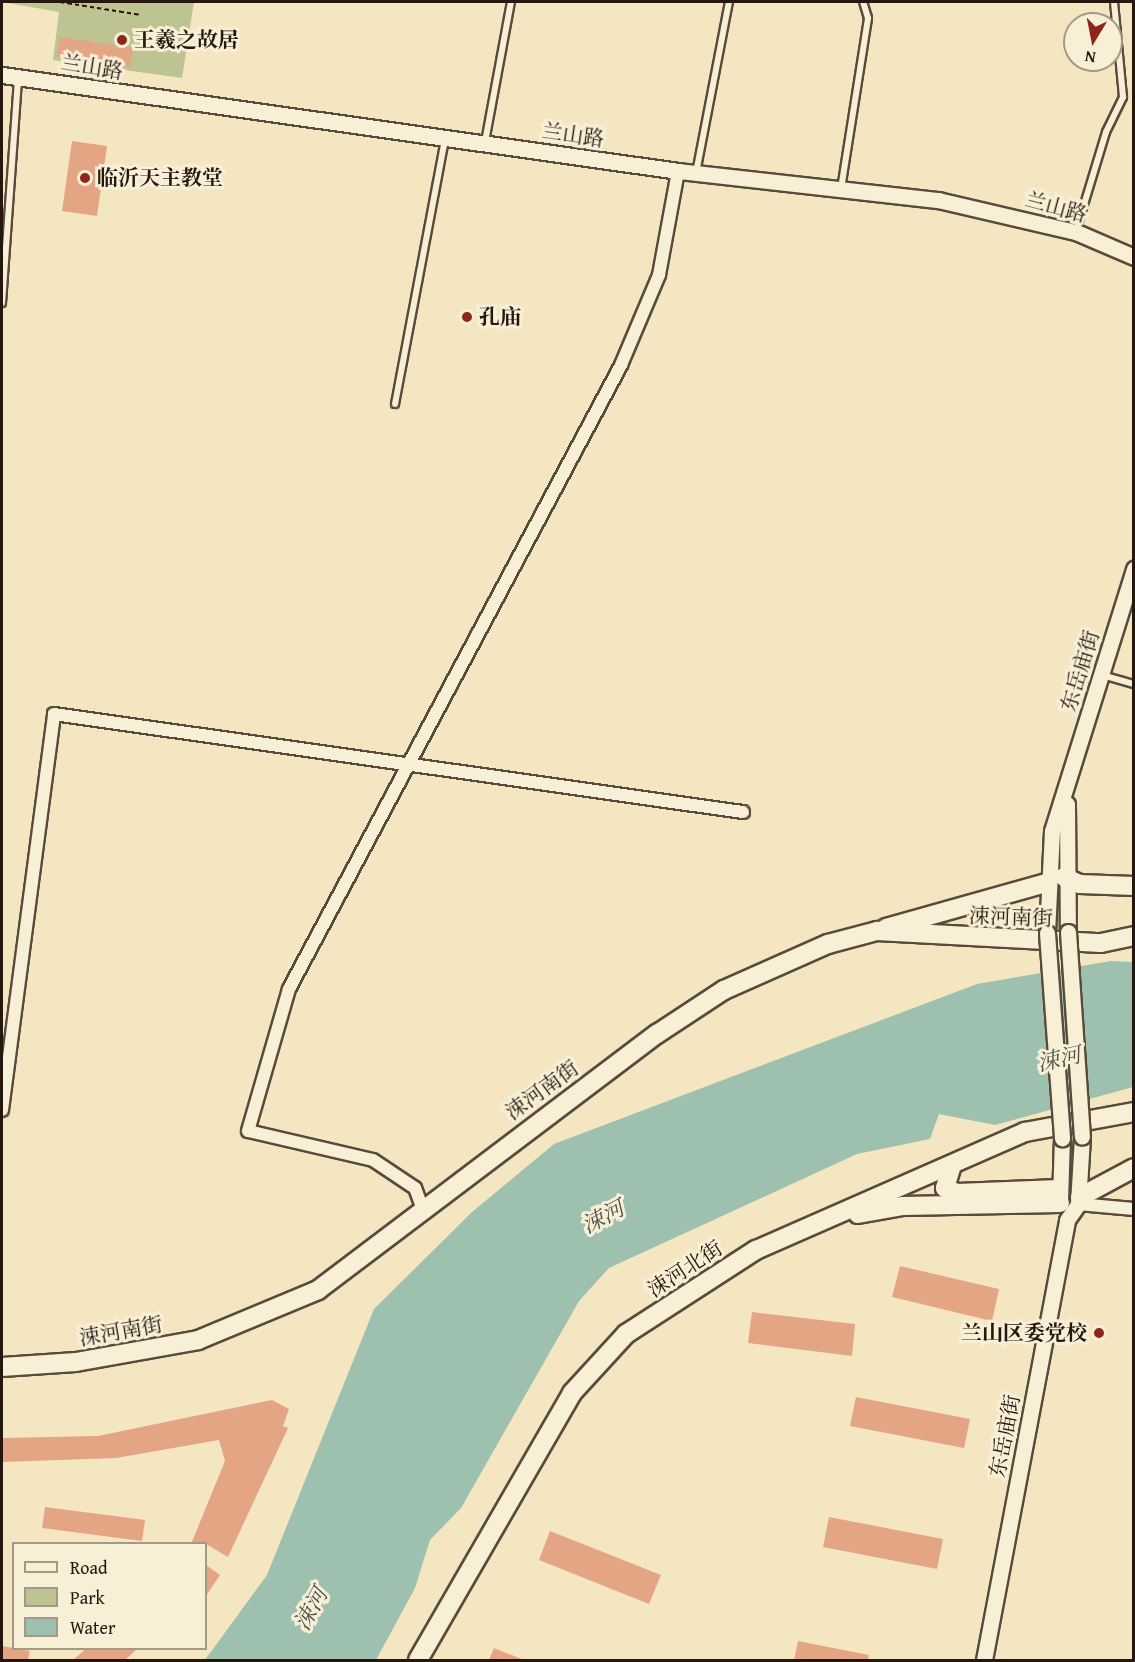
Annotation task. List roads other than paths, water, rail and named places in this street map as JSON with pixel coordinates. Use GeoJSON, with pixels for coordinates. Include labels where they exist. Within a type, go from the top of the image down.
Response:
{"type":"FeatureCollection","features":[{"type":"Feature","properties":{"kind":"main road"},"geometry":{"type":"LineString","coordinates":[[1065,885],[1134,886]]}},
{"type":"Feature","properties":{"kind":"main road"},"geometry":{"type":"LineString","coordinates":[[1065,885],[1134,894]]}},
{"type":"Feature","properties":{"kind":"main road"},"geometry":{"type":"LineString","coordinates":[[961,937],[953,925],[956,915],[1046,889]]}},
{"type":"Feature","properties":{"kind":"main road"},"geometry":{"type":"LineString","coordinates":[[828,944],[1046,889]]}},
{"type":"Feature","properties":{"kind":"main road","name":"涑河南街"},"geometry":{"type":"LineString","coordinates":[[2,1367],[76,1362],[198,1340],[318,1290],[422,1207],[657,1034],[724,990],[828,944],[877,931],[1101,943],[1134,936]]}},
{"type":"Feature","properties":{"kind":"main road","name":"涑河北街"},"geometry":{"type":"LineString","coordinates":[[418,1660],[572,1393],[619,1342],[756,1251],[1025,1132],[1134,1112]]}},
{"type":"Feature","properties":{"kind":"main road"},"geometry":{"type":"LineString","coordinates":[[1080,1195],[1134,1158]]}},
{"type":"Feature","properties":{"kind":"main road"},"geometry":{"type":"LineString","coordinates":[[952,1165],[945,1188],[957,1193],[1062,1204]]}},
{"type":"Feature","properties":{"kind":"main road"},"geometry":{"type":"LineString","coordinates":[[1080,1195],[1134,1168]]}},
{"type":"Feature","properties":{"kind":"main road"},"geometry":{"type":"LineString","coordinates":[[829,1219],[903,1206],[1062,1204]]}},
{"type":"Feature","properties":{"kind":"street","name":"兰山路"},"geometry":{"type":"LineString","coordinates":[[2,75],[678,171],[938,200],[1076,232],[1134,257]]}},
{"type":"Feature","properties":{"kind":"street"},"geometry":{"type":"LineString","coordinates":[[422,1207],[415,1188],[374,1160],[248,1131],[289,989],[412,765],[621,365],[659,276],[678,171]]}},
{"type":"Feature","properties":{"kind":"street","name":"东岳庙街"},"geometry":{"type":"LineString","coordinates":[[984,1660],[1062,1204],[1062,1138],[1047,933],[1046,889],[1052,831],[1068,786],[1134,569]]}},
{"type":"Feature","properties":{"kind":"street"},"geometry":{"type":"LineString","coordinates":[[2,1110],[54,714],[743,812]]}},
{"type":"Feature","properties":{"kind":"street","name":"东岳庙街"},"geometry":{"type":"LineString","coordinates":[[1062,1204],[1080,1195],[1082,1137],[1065,885],[1068,786]]}},
{"type":"Feature","properties":{"kind":"street"},"geometry":{"type":"LineString","coordinates":[[1080,1195],[1134,1209]]}},
{"type":"Feature","properties":{"kind":"lane"},"geometry":{"type":"LineString","coordinates":[[485,144],[511,2]]}},
{"type":"Feature","properties":{"kind":"lane"},"geometry":{"type":"LineString","coordinates":[[696,173],[729,2]]}},
{"type":"Feature","properties":{"kind":"lane"},"geometry":{"type":"LineString","coordinates":[[841,189],[868,18],[863,2]]}},
{"type":"Feature","properties":{"kind":"lane"},"geometry":{"type":"LineString","coordinates":[[1076,232],[1106,132],[1123,97],[1114,2]]}},
{"type":"Feature","properties":{"kind":"lane"},"geometry":{"type":"LineString","coordinates":[[2,303],[18,77]]}},
{"type":"Feature","properties":{"kind":"lane"},"geometry":{"type":"LineString","coordinates":[[395,404],[445,139]]}},
{"type":"Feature","properties":{"kind":"lane"},"geometry":{"type":"LineString","coordinates":[[1101,675],[1134,684]]}},
{"type":"Feature","properties":{"kind":"water","name":"涑河"},"geometry":{"type":"Polygon","coordinates":[[[1111,961],[1133,962],[1133,1087],[995,1125],[939,1114],[930,1139],[857,1154],[609,1268],[579,1301],[461,1508],[430,1540],[415,1588],[376,1660],[205,1660],[267,1575],[374,1309],[472,1212],[554,1144],[977,984],[1111,961]]]}},
{"type":"Feature","properties":{"kind":"place","name":"王羲之故居"},"geometry":{"type":"Point","coordinates":[122,40]}},
{"type":"Feature","properties":{"kind":"place","name":"临沂天主教堂"},"geometry":{"type":"Point","coordinates":[85,178]}},
{"type":"Feature","properties":{"kind":"place","name":"孔庙"},"geometry":{"type":"Point","coordinates":[467,317]}},
{"type":"Feature","properties":{"kind":"place","name":"兰山区委党校"},"geometry":{"type":"Point","coordinates":[1099,1333]}}]}
